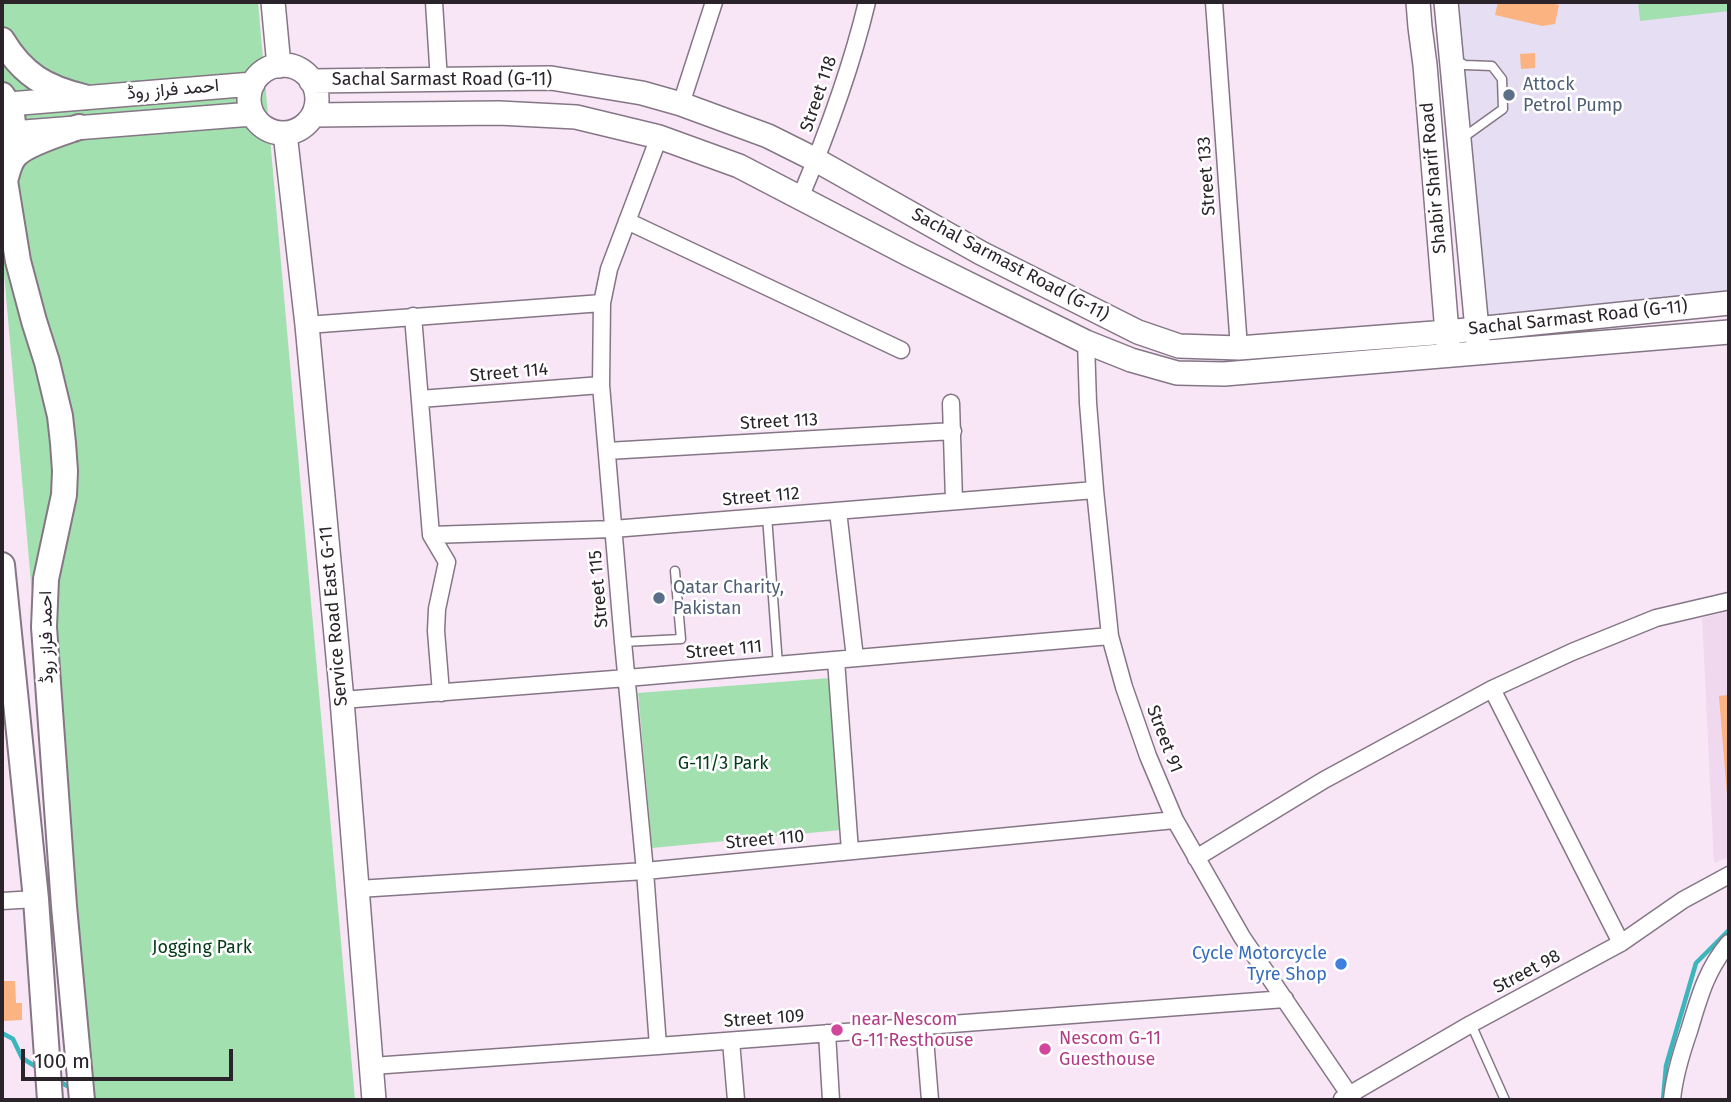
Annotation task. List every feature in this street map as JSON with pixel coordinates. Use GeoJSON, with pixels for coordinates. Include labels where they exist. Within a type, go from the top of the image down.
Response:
{"type":"FeatureCollection","features":[{"type":"Feature","properties":{"kind":"main road"},"geometry":{"type":"LineString","coordinates":[[273,2],[279,66]]}},
{"type":"Feature","properties":{"kind":"main road","name":"Shabir Sharif Road"},"geometry":{"type":"LineString","coordinates":[[1418,2],[1449,355]]}},
{"type":"Feature","properties":{"kind":"main road","name":"Shabir Sharif Road"},"geometry":{"type":"LineString","coordinates":[[1446,2],[1479,352]]}},
{"type":"Feature","properties":{"kind":"main road"},"geometry":{"type":"LineString","coordinates":[[2,40],[15,59],[43,83],[84,97]]}},
{"type":"Feature","properties":{"kind":"main road"},"geometry":{"type":"LineString","coordinates":[[1425,65],[1451,60]]}},
{"type":"Feature","properties":{"kind":"main road"},"geometry":{"type":"LineString","coordinates":[[279,66],[292,67],[303,72],[316,92],[317,104],[313,115],[306,124],[285,133],[275,132],[258,122],[249,104],[253,84],[260,75],[269,68],[279,66]]}},
{"type":"Feature","properties":{"kind":"main road","name":"Sachal Sarmast Road (G-11)"},"geometry":{"type":"LineString","coordinates":[[311,81],[551,78],[642,93],[681,104],[768,136],[816,160],[981,254],[1138,332],[1179,346],[1239,348],[1447,332],[1729,303]]}},
{"type":"Feature","properties":{"kind":"main road","name":"احمد فراز روڈ"},"geometry":{"type":"LineString","coordinates":[[81,1093],[64,906],[44,627],[46,579],[64,495],[64,443],[47,362],[18,261],[5,181],[5,143],[13,118],[5,99],[84,97],[253,84]]}},
{"type":"Feature","properties":{"kind":"main road","name":"Sachal Sarmast Road (G-11)"},"geometry":{"type":"LineString","coordinates":[[313,115],[499,113],[576,117],[659,137],[739,166],[1086,342],[1131,360],[1177,373],[1224,374],[1729,332]]}},
{"type":"Feature","properties":{"kind":"main road","name":"احمد فراز روڈ"},"geometry":{"type":"LineString","coordinates":[[5,143],[79,127],[252,114]]}},
{"type":"Feature","properties":{"kind":"main road"},"geometry":{"type":"LineString","coordinates":[[5,181],[9,164],[17,153],[42,140],[79,127]]}},
{"type":"Feature","properties":{"kind":"main road","name":"Service Road East G-11"},"geometry":{"type":"LineString","coordinates":[[285,133],[307,325],[342,700],[374,1100]]}},
{"type":"Feature","properties":{"kind":"main road"},"geometry":{"type":"LineString","coordinates":[[1435,188],[1464,184]]}},
{"type":"Feature","properties":{"kind":"main road","name":"احمد فراز روڈ"},"geometry":{"type":"LineString","coordinates":[[2,565],[36,899],[50,1100]]}},
{"type":"Feature","properties":{"kind":"main road"},"geometry":{"type":"LineString","coordinates":[[43,997],[73,995]]}},
{"type":"Feature","properties":{"kind":"street"},"geometry":{"type":"LineString","coordinates":[[434,2],[439,81]]}},
{"type":"Feature","properties":{"kind":"street"},"geometry":{"type":"LineString","coordinates":[[681,104],[714,2]]}},
{"type":"Feature","properties":{"kind":"street","name":"Street 118"},"geometry":{"type":"LineString","coordinates":[[800,198],[858,41],[867,2]]}},
{"type":"Feature","properties":{"kind":"street","name":"Street 133"},"geometry":{"type":"LineString","coordinates":[[1214,2],[1239,348]]}},
{"type":"Feature","properties":{"kind":"street","name":"Street 115"},"geometry":{"type":"LineString","coordinates":[[658,1046],[601,385],[602,303],[609,269],[659,137]]}},
{"type":"Feature","properties":{"kind":"street"},"geometry":{"type":"LineString","coordinates":[[627,221],[901,351]]}},
{"type":"Feature","properties":{"kind":"street"},"geometry":{"type":"LineString","coordinates":[[307,325],[602,303]]}},
{"type":"Feature","properties":{"kind":"street"},"geometry":{"type":"LineString","coordinates":[[413,316],[430,535],[447,562],[436,609],[441,693]]}},
{"type":"Feature","properties":{"kind":"street","name":"Street 91"},"geometry":{"type":"LineString","coordinates":[[1086,342],[1095,490],[1110,636],[1124,687],[1148,756],[1175,820],[1242,937],[1348,1098]]}},
{"type":"Feature","properties":{"kind":"street","name":"Street 114"},"geometry":{"type":"LineString","coordinates":[[420,399],[601,385]]}},
{"type":"Feature","properties":{"kind":"street"},"geometry":{"type":"LineString","coordinates":[[951,403],[954,501]]}},
{"type":"Feature","properties":{"kind":"street","name":"Street 113"},"geometry":{"type":"LineString","coordinates":[[607,451],[953,431]]}},
{"type":"Feature","properties":{"kind":"street","name":"Street 112"},"geometry":{"type":"LineString","coordinates":[[430,535],[613,529],[1095,490]]}},
{"type":"Feature","properties":{"kind":"street"},"geometry":{"type":"LineString","coordinates":[[838,511],[855,658]]}},
{"type":"Feature","properties":{"kind":"street"},"geometry":{"type":"LineString","coordinates":[[1196,858],[1324,780],[1492,689],[1572,652],[1656,618],[1729,601]]}},
{"type":"Feature","properties":{"kind":"street","name":"Street 111"},"geometry":{"type":"LineString","coordinates":[[342,700],[1110,636]]}},
{"type":"Feature","properties":{"kind":"street"},"geometry":{"type":"LineString","coordinates":[[836,660],[850,851]]}},
{"type":"Feature","properties":{"kind":"street"},"geometry":{"type":"LineString","coordinates":[[1492,689],[1621,943]]}},
{"type":"Feature","properties":{"kind":"street","name":"Street 110"},"geometry":{"type":"LineString","coordinates":[[358,889],[645,871],[1175,820]]}},
{"type":"Feature","properties":{"kind":"street","name":"Street 98"},"geometry":{"type":"LineString","coordinates":[[1348,1098],[1471,1024],[1621,943],[1684,900],[1729,875]]}},
{"type":"Feature","properties":{"kind":"street"},"geometry":{"type":"LineString","coordinates":[[2,901],[36,899]]}},
{"type":"Feature","properties":{"kind":"street"},"geometry":{"type":"LineString","coordinates":[[1672,1100],[1673,1080],[1707,975],[1729,943]]}},
{"type":"Feature","properties":{"kind":"street","name":"Street 109"},"geometry":{"type":"LineString","coordinates":[[372,1066],[1284,999]]}},
{"type":"Feature","properties":{"kind":"street"},"geometry":{"type":"LineString","coordinates":[[924,1026],[930,1100]]}},
{"type":"Feature","properties":{"kind":"street"},"geometry":{"type":"LineString","coordinates":[[827,1033],[831,1100]]}},
{"type":"Feature","properties":{"kind":"street"},"geometry":{"type":"LineString","coordinates":[[731,1041],[736,1100]]}},
{"type":"Feature","properties":{"kind":"lane"},"geometry":{"type":"LineString","coordinates":[[1451,60],[1465,65],[1492,66],[1502,79],[1503,109],[1460,140]]}},
{"type":"Feature","properties":{"kind":"lane"},"geometry":{"type":"LineString","coordinates":[[766,516],[778,665]]}},
{"type":"Feature","properties":{"kind":"lane"},"geometry":{"type":"LineString","coordinates":[[623,642],[681,639],[675,571]]}},
{"type":"Feature","properties":{"kind":"lane"},"geometry":{"type":"LineString","coordinates":[[1471,1024],[1505,1100]]}},
{"type":"Feature","properties":{"kind":"shaded area"},"geometry":{"type":"Polygon","coordinates":[[[1455,2],[1729,2],[1729,297],[1488,322],[1455,2]]]}},
{"type":"Feature","properties":{"kind":"shaded area"},"geometry":{"type":"Polygon","coordinates":[[[1729,611],[1729,857],[1714,863],[1702,618],[1729,611]]]}},
{"type":"Feature","properties":{"kind":"green space","name":"Jogging Park"},"geometry":{"type":"Polygon","coordinates":[[[2,2],[258,2],[355,1100],[76,1100],[2,250],[2,2]]]}},
{"type":"Feature","properties":{"kind":"green space"},"geometry":{"type":"Polygon","coordinates":[[[1638,2],[1729,2],[1729,11],[1640,21],[1638,2]]]}},
{"type":"Feature","properties":{"kind":"green space","name":"G-11/3 Park"},"geometry":{"type":"Polygon","coordinates":[[[830,678],[841,830],[652,848],[638,693],[830,678]]]}},
{"type":"Feature","properties":{"kind":"building"},"geometry":{"type":"Polygon","coordinates":[[[1498,2],[1546,2],[1559,5],[1555,24],[1542,26],[1495,15],[1498,2]]]}},
{"type":"Feature","properties":{"kind":"building"},"geometry":{"type":"Polygon","coordinates":[[[1535,53],[1535,68],[1521,69],[1520,54],[1535,53]]]}},
{"type":"Feature","properties":{"kind":"building"},"geometry":{"type":"Polygon","coordinates":[[[1729,695],[1729,795],[1727,795],[1719,696],[1729,695]]]}},
{"type":"Feature","properties":{"kind":"building"},"geometry":{"type":"Polygon","coordinates":[[[2,981],[15,981],[16,1003],[22,1003],[22,1020],[2,1021],[2,981]]]}},
{"type":"Feature","properties":{"kind":"waterway"},"geometry":{"type":"LineString","coordinates":[[1663,1100],[1666,1066],[1696,963],[1729,930]]}},
{"type":"Feature","properties":{"kind":"waterway"},"geometry":{"type":"LineString","coordinates":[[2,1033],[13,1039],[22,1058],[38,1068]]}},
{"type":"Feature","properties":{"kind":"waterway"},"geometry":{"type":"LineString","coordinates":[[57,1080],[74,1090]]}},
{"type":"Feature","properties":{"kind":"place","name":"Attock Petrol Pump"},"geometry":{"type":"Point","coordinates":[1509,95]}},
{"type":"Feature","properties":{"kind":"place","name":"Qatar Charity, Pakistan"},"geometry":{"type":"Point","coordinates":[659,598]}},
{"type":"Feature","properties":{"kind":"place","name":"Cycle Motorcycle Tyre Shop"},"geometry":{"type":"Point","coordinates":[1341,964]}},
{"type":"Feature","properties":{"kind":"place","name":"near Nescom G-11 Resthouse"},"geometry":{"type":"Point","coordinates":[837,1030]}},
{"type":"Feature","properties":{"kind":"place","name":"Nescom G-11 Guesthouse"},"geometry":{"type":"Point","coordinates":[1045,1049]}}]}
